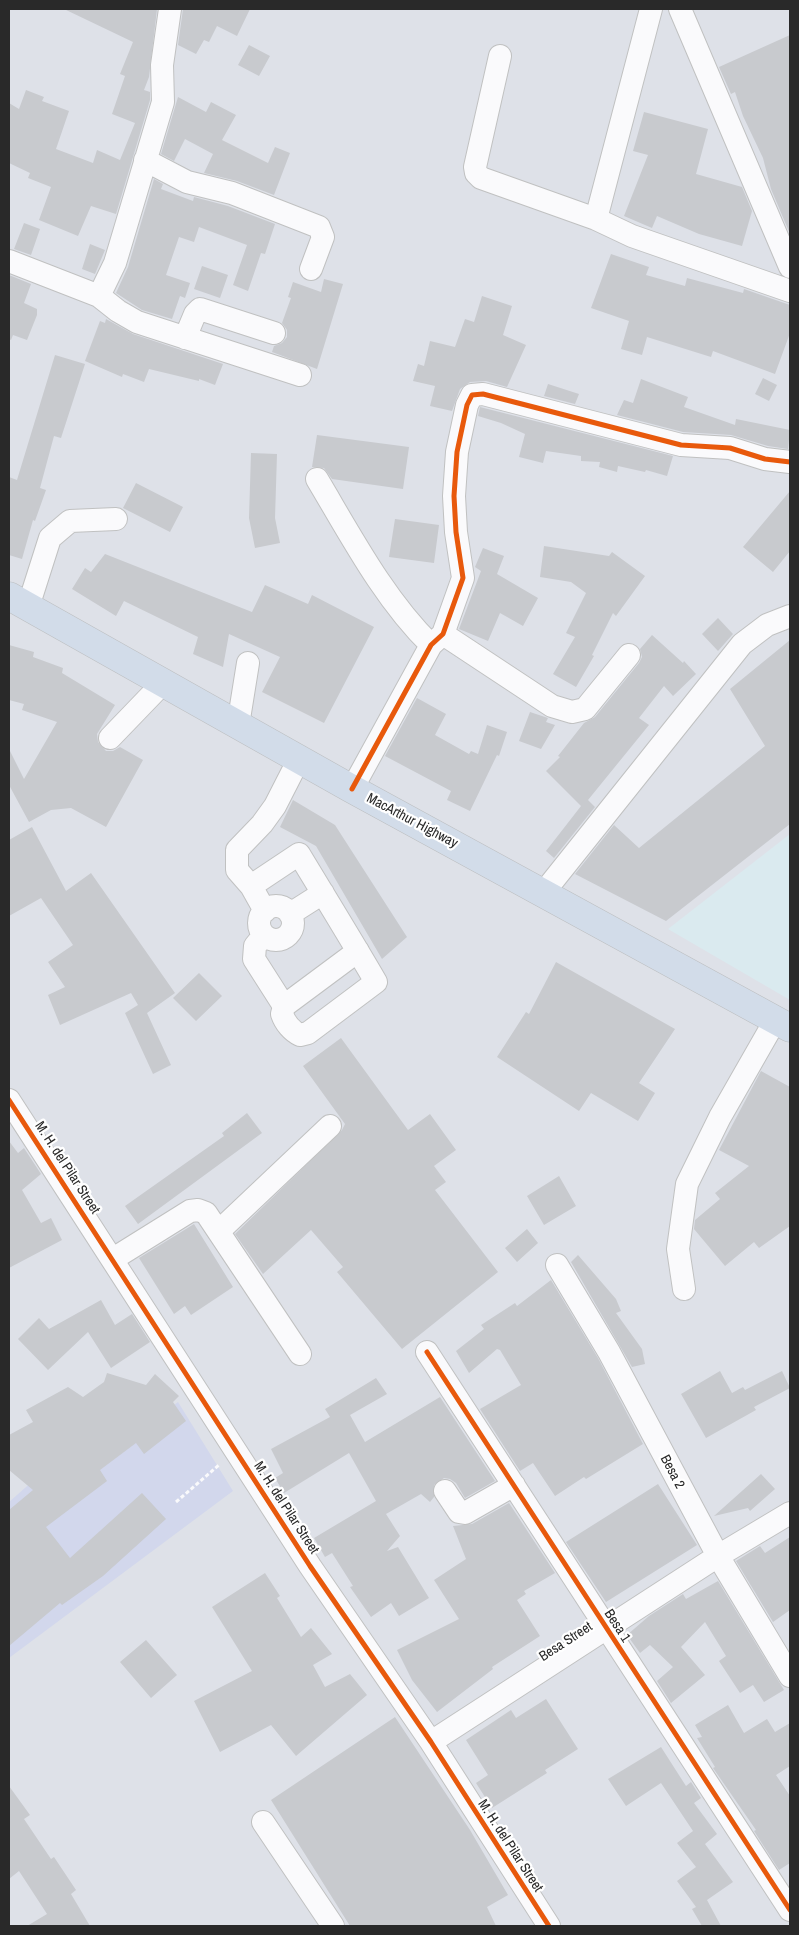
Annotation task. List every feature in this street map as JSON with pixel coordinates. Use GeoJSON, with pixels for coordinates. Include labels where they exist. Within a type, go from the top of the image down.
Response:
{"type":"FeatureCollection","features":[{"type":"Feature","properties":{"kind":"highway","name":"MacArthur Highway"},"geometry":{"type":"LineString","coordinates":[[18,602],[299,759],[783,1023]]}},
{"type":"Feature","properties":{"kind":"street"},"geometry":{"type":"LineString","coordinates":[[99,296],[115,263],[163,102],[162,65],[170,9]]}},
{"type":"Feature","properties":{"kind":"street"},"geometry":{"type":"LineString","coordinates":[[596,219],[651,9]]}},
{"type":"Feature","properties":{"kind":"street"},"geometry":{"type":"LineString","coordinates":[[680,9],[790,267]]}},
{"type":"Feature","properties":{"kind":"street"},"geometry":{"type":"LineString","coordinates":[[500,56],[475,167],[476,173],[481,178],[596,219],[632,236],[790,291]]}},
{"type":"Feature","properties":{"kind":"street"},"geometry":{"type":"LineString","coordinates":[[145,160],[187,182],[232,193],[319,227],[323,237],[311,269]]}},
{"type":"Feature","properties":{"kind":"street"},"geometry":{"type":"LineString","coordinates":[[9,261],[99,296],[118,312],[137,322],[300,376]]}},
{"type":"Feature","properties":{"kind":"street"},"geometry":{"type":"LineString","coordinates":[[185,338],[195,314],[200,310],[274,333]]}},
{"type":"Feature","properties":{"kind":"street"},"geometry":{"type":"LineString","coordinates":[[352,788],[437,640],[463,578],[456,532],[454,496],[457,452],[467,404],[472,395],[483,394],[681,445],[730,448],[765,459],[790,462]]}},
{"type":"Feature","properties":{"kind":"street"},"geometry":{"type":"LineString","coordinates":[[317,479],[356,545],[412,627],[552,706],[572,712],[586,709],[629,656]]}},
{"type":"Feature","properties":{"kind":"street"},"geometry":{"type":"LineString","coordinates":[[18,602],[50,538],[70,520],[116,519]]}},
{"type":"Feature","properties":{"kind":"street"},"geometry":{"type":"LineString","coordinates":[[544,892],[742,644],[768,625],[790,616]]}},
{"type":"Feature","properties":{"kind":"street"},"geometry":{"type":"LineString","coordinates":[[238,725],[248,663]]}},
{"type":"Feature","properties":{"kind":"street"},"geometry":{"type":"LineString","coordinates":[[110,738],[163,683]]}},
{"type":"Feature","properties":{"kind":"street"},"geometry":{"type":"LineString","coordinates":[[265,911],[251,886],[237,870],[237,850],[262,824],[275,806],[299,759]]}},
{"type":"Feature","properties":{"kind":"street"},"geometry":{"type":"LineString","coordinates":[[251,886],[299,854],[323,893],[376,982],[308,1033],[300,1035],[294,1032],[282,1014],[284,1006],[358,952]]}},
{"type":"Feature","properties":{"kind":"street"},"geometry":{"type":"LineString","coordinates":[[290,914],[323,893]]}},
{"type":"Feature","properties":{"kind":"street"},"geometry":{"type":"LineString","coordinates":[[276,906],[287,910],[290,914],[293,925],[288,935],[279,940],[264,935],[260,925],[265,911],[276,906]]}},
{"type":"Feature","properties":{"kind":"street"},"geometry":{"type":"LineString","coordinates":[[264,935],[256,946],[254,959],[284,1006]]}},
{"type":"Feature","properties":{"kind":"street"},"geometry":{"type":"LineString","coordinates":[[684,1289],[678,1249],[687,1184],[720,1117],[783,1023]]}},
{"type":"Feature","properties":{"kind":"street","name":"M. H. del Pilar Street"},"geometry":{"type":"LineString","coordinates":[[9,1100],[310,1566],[431,1742],[549,1926]]}},
{"type":"Feature","properties":{"kind":"street"},"geometry":{"type":"LineString","coordinates":[[219,1231],[330,1126]]}},
{"type":"Feature","properties":{"kind":"street"},"geometry":{"type":"LineString","coordinates":[[113,1259],[190,1211],[198,1210],[206,1213],[300,1354]]}},
{"type":"Feature","properties":{"kind":"street","name":"Besa 2"},"geometry":{"type":"LineString","coordinates":[[557,1265],[608,1352],[718,1556],[790,1676]]}},
{"type":"Feature","properties":{"kind":"street","name":"Besa 1"},"geometry":{"type":"LineString","coordinates":[[427,1352],[790,1910]]}},
{"type":"Feature","properties":{"kind":"street"},"geometry":{"type":"LineString","coordinates":[[445,1491],[459,1512],[465,1513],[514,1485]]}},
{"type":"Feature","properties":{"kind":"street","name":"Besa Street"},"geometry":{"type":"LineString","coordinates":[[431,1742],[718,1556],[790,1513]]}},
{"type":"Feature","properties":{"kind":"street"},"geometry":{"type":"LineString","coordinates":[[263,1822],[333,1926]]}},
{"type":"Feature","properties":{"kind":"path"},"geometry":{"type":"LineString","coordinates":[[176,1502],[236,1452]]}},
{"type":"Feature","properties":{"kind":"shaded area"},"geometry":{"type":"Polygon","coordinates":[[[790,834],[790,1000],[668,929],[790,834]]]}},
{"type":"Feature","properties":{"kind":"shaded area"},"geometry":{"type":"Polygon","coordinates":[[[178,1402],[233,1491],[9,1658],[9,1502],[67,1451],[133,1435],[178,1402]]]}},
{"type":"Feature","properties":{"kind":"building"},"geometry":{"type":"Polygon","coordinates":[[[64,9],[157,9],[149,77],[144,90],[150,92],[150,100],[116,214],[91,206],[78,236],[39,220],[51,187],[28,178],[30,173],[9,163],[9,103],[19,109],[26,90],[44,97],[42,101],[69,111],[56,149],[93,163],[97,150],[120,160],[135,123],[112,114],[125,76],[120,74],[133,42],[64,9]]]}},
{"type":"Feature","properties":{"kind":"building"},"geometry":{"type":"Polygon","coordinates":[[[183,9],[250,9],[237,36],[217,26],[209,42],[204,40],[196,54],[178,45],[183,9]]]}},
{"type":"Feature","properties":{"kind":"building"},"geometry":{"type":"Polygon","coordinates":[[[790,35],[790,234],[771,189],[763,158],[743,116],[735,92],[731,94],[719,67],[790,35]]]}},
{"type":"Feature","properties":{"kind":"building"},"geometry":{"type":"Polygon","coordinates":[[[249,45],[270,56],[259,76],[238,65],[249,45]]]}},
{"type":"Feature","properties":{"kind":"building"},"geometry":{"type":"Polygon","coordinates":[[[178,97],[206,112],[211,102],[236,115],[222,140],[268,163],[275,147],[290,153],[274,195],[237,181],[204,173],[213,154],[185,139],[174,161],[161,154],[178,97]]]}},
{"type":"Feature","properties":{"kind":"building"},"geometry":{"type":"Polygon","coordinates":[[[644,112],[708,129],[696,174],[742,187],[752,211],[742,246],[699,234],[657,216],[652,228],[624,216],[648,155],[633,151],[644,112]]]}},
{"type":"Feature","properties":{"kind":"building"},"geometry":{"type":"Polygon","coordinates":[[[154,179],[163,184],[161,189],[193,201],[194,197],[228,206],[275,224],[265,254],[261,253],[248,291],[233,285],[247,245],[199,227],[194,242],[179,237],[166,275],[190,283],[185,298],[180,296],[172,319],[142,310],[116,293],[128,267],[154,179]]]}},
{"type":"Feature","properties":{"kind":"building"},"geometry":{"type":"Polygon","coordinates":[[[24,223],[40,229],[31,255],[14,249],[24,223]]]}},
{"type":"Feature","properties":{"kind":"building"},"geometry":{"type":"Polygon","coordinates":[[[90,244],[105,250],[95,274],[82,269],[90,244]]]}},
{"type":"Feature","properties":{"kind":"building"},"geometry":{"type":"Polygon","coordinates":[[[611,254],[649,267],[646,275],[685,286],[687,278],[743,293],[744,289],[790,305],[790,333],[775,374],[713,351],[711,357],[647,337],[642,355],[621,349],[629,321],[591,308],[611,254]]]}},
{"type":"Feature","properties":{"kind":"building"},"geometry":{"type":"Polygon","coordinates":[[[202,266],[228,275],[220,298],[194,289],[202,266]]]}},
{"type":"Feature","properties":{"kind":"building"},"geometry":{"type":"Polygon","coordinates":[[[9,275],[31,284],[24,303],[37,309],[37,315],[27,340],[13,335],[11,340],[9,339],[9,275]]]}},
{"type":"Feature","properties":{"kind":"building"},"geometry":{"type":"Polygon","coordinates":[[[324,279],[343,284],[317,369],[272,352],[274,346],[282,343],[287,337],[287,330],[282,323],[291,298],[288,297],[293,282],[321,292],[324,279]]]}},
{"type":"Feature","properties":{"kind":"building"},"geometry":{"type":"Polygon","coordinates":[[[482,296],[512,306],[503,335],[526,345],[507,387],[486,381],[470,382],[460,389],[452,411],[430,406],[435,386],[413,381],[418,364],[424,366],[430,341],[455,347],[465,319],[474,322],[482,296]]]}},
{"type":"Feature","properties":{"kind":"building"},"geometry":{"type":"Polygon","coordinates":[[[106,319],[133,334],[223,364],[215,385],[199,379],[199,381],[149,369],[144,382],[123,374],[122,377],[85,361],[100,321],[105,323],[106,319]]]}},
{"type":"Feature","properties":{"kind":"building"},"geometry":{"type":"Polygon","coordinates":[[[55,355],[85,364],[61,438],[54,436],[40,488],[46,490],[35,521],[33,520],[22,559],[9,555],[9,477],[17,480],[55,355]]]}},
{"type":"Feature","properties":{"kind":"building"},"geometry":{"type":"Polygon","coordinates":[[[763,378],[777,385],[769,401],[755,394],[763,378]]]}},
{"type":"Feature","properties":{"kind":"building"},"geometry":{"type":"Polygon","coordinates":[[[641,379],[688,397],[684,407],[735,425],[736,419],[790,430],[788,449],[768,446],[731,435],[683,432],[617,415],[624,400],[633,403],[641,379]]]}},
{"type":"Feature","properties":{"kind":"building"},"geometry":{"type":"Polygon","coordinates":[[[548,384],[579,394],[575,404],[544,396],[548,384]]]}},
{"type":"Feature","properties":{"kind":"building"},"geometry":{"type":"Polygon","coordinates":[[[480,407],[673,456],[667,476],[646,470],[645,472],[618,466],[617,472],[599,467],[600,462],[581,461],[581,456],[546,451],[543,463],[519,457],[525,434],[501,423],[478,416],[480,407]]]}},
{"type":"Feature","properties":{"kind":"building"},"geometry":{"type":"Polygon","coordinates":[[[317,435],[409,447],[403,489],[332,479],[324,468],[312,467],[317,435]]]}},
{"type":"Feature","properties":{"kind":"building"},"geometry":{"type":"Polygon","coordinates":[[[251,453],[277,454],[275,518],[280,543],[255,548],[249,518],[251,453]]]}},
{"type":"Feature","properties":{"kind":"building"},"geometry":{"type":"Polygon","coordinates":[[[136,483],[183,507],[170,532],[123,508],[136,483]]]}},
{"type":"Feature","properties":{"kind":"building"},"geometry":{"type":"Polygon","coordinates":[[[790,491],[790,551],[773,572],[743,547],[790,491]]]}},
{"type":"Feature","properties":{"kind":"building"},"geometry":{"type":"Polygon","coordinates":[[[395,519],[439,525],[434,563],[389,557],[395,519]]]}},
{"type":"Feature","properties":{"kind":"building"},"geometry":{"type":"Polygon","coordinates":[[[544,546],[609,556],[612,552],[645,576],[616,616],[613,613],[592,655],[594,656],[576,687],[553,674],[575,637],[566,633],[586,593],[571,582],[540,577],[544,546]]]}},
{"type":"Feature","properties":{"kind":"building"},"geometry":{"type":"Polygon","coordinates":[[[483,548],[504,556],[497,574],[538,598],[523,626],[500,613],[488,641],[459,629],[481,571],[475,567],[483,548]]]}},
{"type":"Feature","properties":{"kind":"building"},"geometry":{"type":"Polygon","coordinates":[[[105,554],[252,612],[265,585],[308,604],[312,595],[374,627],[324,723],[262,692],[280,657],[229,634],[223,667],[193,654],[198,637],[124,601],[116,616],[72,589],[85,568],[91,572],[105,554]]]}},
{"type":"Feature","properties":{"kind":"building"},"geometry":{"type":"Polygon","coordinates":[[[718,618],[733,634],[718,651],[702,634],[718,618]]]}},
{"type":"Feature","properties":{"kind":"building"},"geometry":{"type":"Polygon","coordinates":[[[652,635],[683,663],[684,661],[696,674],[673,696],[664,686],[639,718],[649,725],[588,800],[595,807],[554,858],[546,851],[581,806],[546,771],[560,757],[558,756],[584,723],[595,717],[639,663],[642,657],[640,649],[652,635]]]}},
{"type":"Feature","properties":{"kind":"building"},"geometry":{"type":"Polygon","coordinates":[[[790,640],[790,824],[666,921],[575,874],[614,825],[639,848],[765,746],[730,689],[790,640]]]}},
{"type":"Feature","properties":{"kind":"building"},"geometry":{"type":"Polygon","coordinates":[[[9,645],[34,652],[33,657],[63,668],[62,673],[115,705],[97,734],[98,742],[106,751],[113,751],[120,747],[143,760],[106,827],[71,808],[51,810],[29,822],[9,785],[9,749],[24,779],[57,722],[22,710],[24,704],[9,700],[9,645]]]}},
{"type":"Feature","properties":{"kind":"building"},"geometry":{"type":"Polygon","coordinates":[[[417,698],[446,714],[435,735],[469,754],[471,751],[478,754],[487,725],[507,732],[499,756],[497,755],[470,811],[447,800],[451,791],[385,756],[417,698]]]}},
{"type":"Feature","properties":{"kind":"building"},"geometry":{"type":"Polygon","coordinates":[[[530,712],[548,718],[546,722],[555,725],[541,749],[519,741],[530,712]]]}},
{"type":"Feature","properties":{"kind":"building"},"geometry":{"type":"Polygon","coordinates":[[[293,800],[335,825],[407,937],[382,959],[316,846],[280,827],[293,800]]]}},
{"type":"Feature","properties":{"kind":"building"},"geometry":{"type":"Polygon","coordinates":[[[32,827],[66,891],[91,873],[175,993],[147,1013],[171,1065],[153,1074],[125,1013],[138,1005],[131,993],[60,1025],[48,995],[65,987],[48,962],[73,945],[41,898],[9,916],[9,840],[32,827]]]}},
{"type":"Feature","properties":{"kind":"building"},"geometry":{"type":"Polygon","coordinates":[[[556,962],[675,1029],[639,1083],[655,1093],[638,1121],[591,1093],[579,1111],[497,1057],[526,1012],[529,1014],[556,962]]]}},
{"type":"Feature","properties":{"kind":"building"},"geometry":{"type":"Polygon","coordinates":[[[199,973],[222,996],[196,1021],[173,998],[199,973]]]}},
{"type":"Feature","properties":{"kind":"building"},"geometry":{"type":"Polygon","coordinates":[[[341,1038],[408,1130],[430,1114],[456,1150],[434,1166],[446,1182],[435,1190],[498,1272],[402,1349],[337,1272],[343,1267],[311,1230],[263,1274],[235,1234],[342,1130],[345,1124],[303,1066],[341,1038]]]}},
{"type":"Feature","properties":{"kind":"building"},"geometry":{"type":"Polygon","coordinates":[[[761,1071],[790,1087],[790,1226],[759,1248],[754,1242],[725,1266],[694,1229],[695,1220],[720,1199],[715,1193],[749,1166],[719,1150],[761,1071]]]}},
{"type":"Feature","properties":{"kind":"building"},"geometry":{"type":"Polygon","coordinates":[[[247,1113],[262,1133],[138,1224],[125,1206],[224,1136],[222,1133],[247,1113]]]}},
{"type":"Feature","properties":{"kind":"building"},"geometry":{"type":"Polygon","coordinates":[[[9,1141],[18,1153],[24,1148],[41,1174],[22,1190],[41,1223],[51,1218],[62,1240],[9,1268],[9,1141]]]}},
{"type":"Feature","properties":{"kind":"building"},"geometry":{"type":"Polygon","coordinates":[[[559,1176],[576,1206],[544,1225],[527,1196],[559,1176]]]}},
{"type":"Feature","properties":{"kind":"building"},"geometry":{"type":"Polygon","coordinates":[[[194,1224],[233,1287],[191,1315],[185,1306],[174,1314],[139,1258],[194,1224]]]}},
{"type":"Feature","properties":{"kind":"building"},"geometry":{"type":"Polygon","coordinates":[[[527,1229],[538,1243],[517,1262],[505,1248],[527,1229]]]}},
{"type":"Feature","properties":{"kind":"building"},"geometry":{"type":"Polygon","coordinates":[[[578,1255],[616,1299],[621,1311],[616,1313],[642,1349],[645,1364],[632,1367],[571,1262],[578,1255]]]}},
{"type":"Feature","properties":{"kind":"building"},"geometry":{"type":"Polygon","coordinates":[[[551,1280],[598,1358],[643,1444],[586,1479],[584,1477],[555,1496],[533,1463],[520,1471],[480,1409],[521,1385],[500,1350],[497,1349],[469,1373],[456,1351],[484,1329],[481,1325],[515,1303],[517,1306],[551,1280]]]}},
{"type":"Feature","properties":{"kind":"building"},"geometry":{"type":"Polygon","coordinates":[[[101,1300],[115,1325],[132,1314],[150,1342],[111,1368],[88,1332],[48,1370],[18,1339],[39,1318],[49,1329],[101,1300]]]}},
{"type":"Feature","properties":{"kind":"building"},"geometry":{"type":"Polygon","coordinates":[[[720,1371],[732,1393],[743,1387],[745,1390],[782,1371],[790,1388],[754,1407],[756,1410],[706,1438],[681,1394],[720,1371]]]}},
{"type":"Feature","properties":{"kind":"building"},"geometry":{"type":"Polygon","coordinates":[[[107,1373],[146,1385],[155,1374],[179,1396],[173,1402],[186,1421],[144,1454],[136,1443],[100,1470],[107,1481],[46,1527],[70,1558],[142,1493],[166,1519],[103,1576],[62,1605],[60,1603],[9,1646],[9,1510],[33,1490],[9,1470],[9,1435],[33,1422],[26,1410],[68,1387],[83,1397],[104,1382],[107,1373]]]}},
{"type":"Feature","properties":{"kind":"building"},"geometry":{"type":"Polygon","coordinates":[[[376,1378],[387,1394],[350,1415],[365,1442],[440,1397],[495,1481],[465,1498],[456,1483],[444,1478],[434,1485],[434,1497],[430,1502],[421,1494],[386,1514],[400,1536],[387,1551],[398,1547],[429,1598],[399,1616],[391,1603],[371,1617],[350,1587],[353,1586],[332,1553],[325,1557],[314,1538],[376,1501],[349,1453],[284,1493],[275,1478],[283,1473],[271,1449],[330,1417],[325,1409],[376,1378]]]}},
{"type":"Feature","properties":{"kind":"building"},"geometry":{"type":"Polygon","coordinates":[[[761,1474],[775,1489],[750,1511],[748,1508],[714,1516],[761,1474]]]}},
{"type":"Feature","properties":{"kind":"building"},"geometry":{"type":"Polygon","coordinates":[[[658,1484],[697,1545],[606,1602],[566,1542],[658,1484]]]}},
{"type":"Feature","properties":{"kind":"building"},"geometry":{"type":"Polygon","coordinates":[[[509,1503],[555,1573],[524,1591],[526,1594],[517,1600],[540,1636],[492,1667],[493,1669],[437,1712],[412,1680],[397,1650],[459,1619],[434,1580],[466,1559],[453,1526],[472,1524],[509,1503]]]}},
{"type":"Feature","properties":{"kind":"building"},"geometry":{"type":"Polygon","coordinates":[[[790,1537],[790,1610],[773,1622],[736,1561],[760,1546],[765,1553],[790,1537]]]}},
{"type":"Feature","properties":{"kind":"building"},"geometry":{"type":"Polygon","coordinates":[[[265,1573],[280,1596],[277,1598],[301,1637],[311,1628],[332,1654],[313,1665],[325,1687],[350,1674],[367,1695],[296,1756],[271,1725],[220,1752],[194,1701],[252,1671],[212,1607],[265,1573]]]}},
{"type":"Feature","properties":{"kind":"building"},"geometry":{"type":"Polygon","coordinates":[[[718,1581],[784,1690],[764,1702],[753,1685],[740,1693],[719,1661],[726,1656],[705,1622],[681,1647],[705,1675],[671,1703],[657,1681],[673,1667],[650,1645],[640,1653],[627,1635],[649,1616],[683,1594],[686,1599],[718,1581]]]}},
{"type":"Feature","properties":{"kind":"building"},"geometry":{"type":"Polygon","coordinates":[[[146,1640],[177,1675],[151,1698],[120,1662],[146,1640]]]}},
{"type":"Feature","properties":{"kind":"building"},"geometry":{"type":"Polygon","coordinates":[[[546,1699],[578,1749],[545,1770],[547,1773],[492,1808],[476,1783],[488,1775],[466,1740],[511,1710],[516,1718],[546,1699]]]}},
{"type":"Feature","properties":{"kind":"building"},"geometry":{"type":"Polygon","coordinates":[[[728,1705],[744,1733],[767,1719],[775,1732],[790,1723],[790,1766],[776,1775],[790,1796],[790,1863],[779,1870],[754,1831],[756,1830],[713,1768],[715,1767],[697,1738],[702,1737],[695,1725],[728,1705]]]}},
{"type":"Feature","properties":{"kind":"building"},"geometry":{"type":"Polygon","coordinates":[[[395,1717],[470,1830],[508,1895],[487,1907],[496,1926],[350,1926],[271,1800],[395,1717]]]}},
{"type":"Feature","properties":{"kind":"building"},"geometry":{"type":"Polygon","coordinates":[[[661,1747],[686,1786],[691,1782],[701,1798],[694,1803],[717,1834],[705,1844],[733,1882],[707,1900],[721,1926],[702,1926],[692,1909],[696,1907],[677,1881],[696,1867],[677,1843],[693,1831],[661,1783],[626,1806],[608,1779],[661,1747]]]}},
{"type":"Feature","properties":{"kind":"building"},"geometry":{"type":"Polygon","coordinates":[[[9,1786],[30,1815],[24,1819],[51,1859],[54,1857],[76,1890],[71,1894],[90,1926],[27,1926],[47,1914],[19,1871],[9,1879],[9,1786]]]}},
{"type":"Feature","properties":{"kind":"cycle path"},"geometry":{"type":"LineString","coordinates":[[352,789],[431,645],[443,634],[463,578],[456,532],[454,496],[457,452],[467,405],[472,395],[483,394],[681,445],[730,448],[765,459],[790,462]]}},
{"type":"Feature","properties":{"kind":"cycle path"},"geometry":{"type":"LineString","coordinates":[[9,1100],[310,1566],[431,1742],[549,1926]]}},
{"type":"Feature","properties":{"kind":"cycle path"},"geometry":{"type":"LineString","coordinates":[[427,1352],[790,1910]]}}]}
